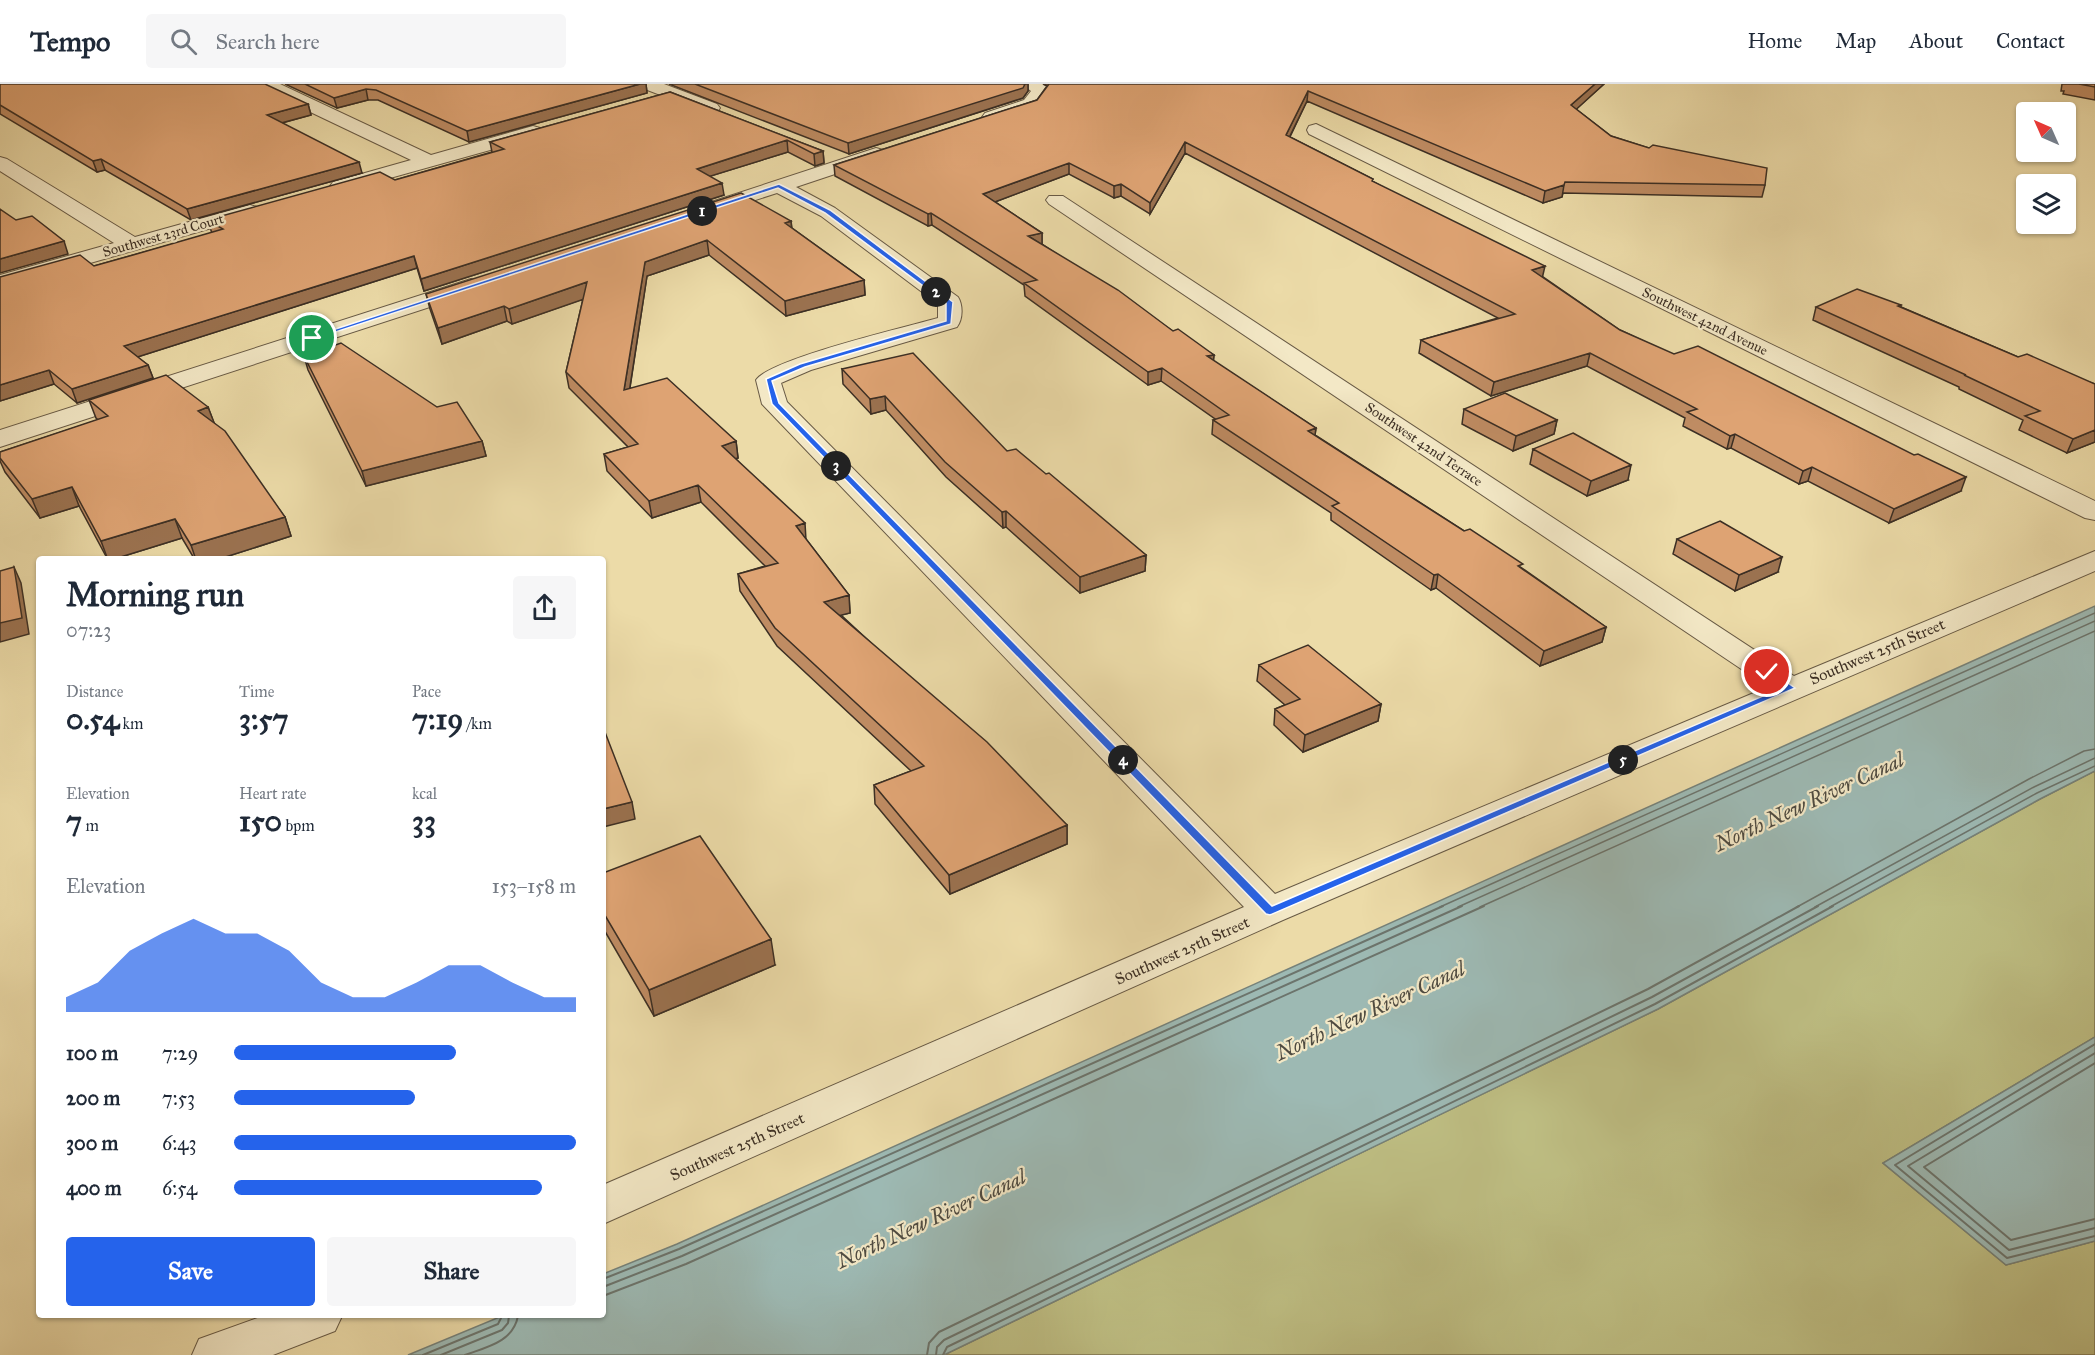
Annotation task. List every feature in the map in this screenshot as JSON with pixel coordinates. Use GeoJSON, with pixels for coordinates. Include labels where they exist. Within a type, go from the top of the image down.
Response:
{"type":"FeatureCollection","features":[{"type":"Feature","properties":{"kind":"street"},"geometry":{"type":"LineString","coordinates":[[266,84],[429,161]]}},
{"type":"Feature","properties":{"kind":"street"},"geometry":{"type":"LineString","coordinates":[[648,84],[728,115]]}},
{"type":"Feature","properties":{"kind":"street"},"geometry":{"type":"LineString","coordinates":[[973,122],[1030,104],[1036,87]]}},
{"type":"Feature","properties":{"kind":"street"},"geometry":{"type":"LineString","coordinates":[[640,103],[673,94]]}},
{"type":"Feature","properties":{"kind":"street"},"geometry":{"type":"LineString","coordinates":[[326,190],[551,127]]}},
{"type":"Feature","properties":{"kind":"street","name":"Southwest 42nd Avenue"},"geometry":{"type":"LineString","coordinates":[[1316,130],[2095,512]]}},
{"type":"Feature","properties":{"kind":"street"},"geometry":{"type":"LineString","coordinates":[[689,216],[894,148]]}},
{"type":"Feature","properties":{"kind":"street"},"geometry":{"type":"LineString","coordinates":[[827,155],[849,163]]}},
{"type":"Feature","properties":{"kind":"street"},"geometry":{"type":"LineString","coordinates":[[0,163],[131,244]]}},
{"type":"Feature","properties":{"kind":"street"},"geometry":{"type":"LineString","coordinates":[[779,186],[828,212],[950,302],[949,322],[802,365],[768,380],[775,404],[1270,911]]}},
{"type":"Feature","properties":{"kind":"street","name":"Southwest 42nd Terrace"},"geometry":{"type":"LineString","coordinates":[[1056,200],[1791,688]]}},
{"type":"Feature","properties":{"kind":"street","name":"Southwest 23rd Court"},"geometry":{"type":"LineString","coordinates":[[0,282],[269,206]]}},
{"type":"Feature","properties":{"kind":"street"},"geometry":{"type":"LineString","coordinates":[[0,439],[485,282]]}},
{"type":"Feature","properties":{"kind":"street","name":"Southwest 25th Street"},"geometry":{"type":"LineString","coordinates":[[606,1205],[1270,911],[2095,560]]}},
{"type":"Feature","properties":{"kind":"street"},"geometry":{"type":"LineString","coordinates":[[216,1355],[313,1318]]}},
{"type":"Feature","properties":{"kind":"green space"},"geometry":{"type":"Polygon","coordinates":[[[2095,771],[2095,1037],[1883,1163],[2006,1265],[2095,1241],[2095,1355],[944,1355],[1658,1009],[2095,771]]]}},
{"type":"Feature","properties":{"kind":"water","name":"North New River Canal"},"geometry":{"type":"Polygon","coordinates":[[[2095,606],[2095,771],[1658,1009],[944,1355],[408,1355],[497,1318],[606,1318],[606,1273],[677,1244],[2095,606]]]}},
{"type":"Feature","properties":{"kind":"water"},"geometry":{"type":"Polygon","coordinates":[[[2095,1037],[2095,1241],[2006,1265],[1883,1163],[2095,1037]]]}},
{"type":"Feature","properties":{"kind":"building"},"geometry":{"type":"Polygon","coordinates":[[[0,84],[265,84],[308,104],[267,115],[359,162],[187,209],[101,159],[93,161],[0,105],[0,84]]]}},
{"type":"Feature","properties":{"kind":"building"},"geometry":{"type":"Polygon","coordinates":[[[305,84],[640,84],[467,131],[376,90],[366,89],[334,98],[305,84]]]}},
{"type":"Feature","properties":{"kind":"building"},"geometry":{"type":"Polygon","coordinates":[[[695,84],[1025,84],[1023,88],[848,143],[695,84]]]}},
{"type":"Feature","properties":{"kind":"building"},"geometry":{"type":"Polygon","coordinates":[[[1049,84],[1595,84],[1571,105],[1611,136],[1649,148],[1653,145],[1767,168],[1765,185],[1565,182],[1564,185],[1545,191],[1308,91],[1286,135],[1373,179],[1372,181],[1545,266],[1532,270],[1620,330],[1674,354],[1698,346],[1914,455],[1918,454],[1966,477],[1894,509],[1812,467],[1803,471],[1735,434],[1730,436],[1687,412],[1697,409],[1590,353],[1494,382],[1421,340],[1515,314],[1185,142],[1150,203],[1121,184],[1114,186],[1069,163],[983,194],[1042,233],[1028,236],[1118,290],[1173,331],[1178,329],[1214,355],[1207,356],[1316,428],[1308,431],[1464,531],[1470,529],[1523,564],[1518,566],[1606,627],[1544,651],[1438,574],[1434,575],[1332,506],[1339,503],[1213,420],[1229,415],[1162,368],[1148,372],[1024,283],[1037,280],[931,213],[928,214],[834,165],[1037,100],[1049,84]]]}},
{"type":"Feature","properties":{"kind":"building"},"geometry":{"type":"Polygon","coordinates":[[[2079,84],[2095,84],[2095,87],[2079,84]]]}},
{"type":"Feature","properties":{"kind":"building"},"geometry":{"type":"Polygon","coordinates":[[[670,92],[823,151],[814,154],[787,140],[697,169],[722,183],[421,279],[414,256],[124,346],[148,365],[72,389],[49,370],[0,385],[0,277],[80,255],[94,266],[223,229],[207,220],[380,172],[395,180],[504,149],[490,142],[670,92]]]}},
{"type":"Feature","properties":{"kind":"building"},"geometry":{"type":"Polygon","coordinates":[[[741,193],[791,221],[785,223],[864,280],[785,301],[707,240],[645,262],[624,390],[667,378],[736,441],[722,446],[805,523],[796,526],[849,595],[824,602],[987,742],[1067,825],[949,875],[874,785],[924,766],[775,628],[738,574],[778,563],[698,485],[649,501],[604,454],[638,444],[566,372],[587,282],[509,309],[504,306],[438,328],[426,294],[741,193]]]}},
{"type":"Feature","properties":{"kind":"building"},"geometry":{"type":"Polygon","coordinates":[[[0,209],[16,220],[32,216],[64,241],[0,259],[0,209]]]}},
{"type":"Feature","properties":{"kind":"building"},"geometry":{"type":"Polygon","coordinates":[[[1857,289],[1901,305],[1898,306],[2018,357],[2027,354],[2095,384],[2095,430],[2073,439],[2025,416],[2040,411],[1816,307],[1857,289]]]}},
{"type":"Feature","properties":{"kind":"building"},"geometry":{"type":"Polygon","coordinates":[[[341,343],[437,407],[457,402],[482,441],[362,471],[304,356],[341,343]]]}},
{"type":"Feature","properties":{"kind":"building"},"geometry":{"type":"Polygon","coordinates":[[[913,353],[1007,451],[1016,449],[1046,474],[1049,473],[1146,555],[1080,577],[1006,511],[1002,512],[945,462],[885,396],[870,399],[842,369],[913,353]]]}},
{"type":"Feature","properties":{"kind":"building"},"geometry":{"type":"Polygon","coordinates":[[[166,375],[208,407],[198,411],[225,431],[285,517],[191,545],[175,519],[101,541],[72,487],[32,499],[0,458],[0,452],[108,416],[89,400],[166,375]]]}},
{"type":"Feature","properties":{"kind":"building"},"geometry":{"type":"Polygon","coordinates":[[[1505,393],[1557,420],[1516,436],[1464,409],[1505,393]]]}},
{"type":"Feature","properties":{"kind":"building"},"geometry":{"type":"Polygon","coordinates":[[[1573,433],[1631,465],[1591,481],[1533,449],[1573,433]]]}},
{"type":"Feature","properties":{"kind":"building"},"geometry":{"type":"Polygon","coordinates":[[[1720,521],[1782,557],[1739,575],[1677,539],[1720,521]]]}},
{"type":"Feature","properties":{"kind":"building"},"geometry":{"type":"Polygon","coordinates":[[[14,567],[22,618],[0,623],[0,571],[14,567]]]}},
{"type":"Feature","properties":{"kind":"building"},"geometry":{"type":"Polygon","coordinates":[[[1308,645],[1381,704],[1305,735],[1275,709],[1300,699],[1259,665],[1308,645]]]}},
{"type":"Feature","properties":{"kind":"building"},"geometry":{"type":"Polygon","coordinates":[[[606,735],[632,802],[606,808],[606,735]]]}},
{"type":"Feature","properties":{"kind":"building"},"geometry":{"type":"Polygon","coordinates":[[[700,836],[771,939],[649,990],[606,917],[606,872],[700,836]]]}},
{"type":"Feature","properties":{"kind":"route"},"geometry":{"type":"LineString","coordinates":[[312,338],[779,186],[828,212],[950,302],[949,322],[802,365],[768,380],[775,404],[1270,911],[1791,688],[1767,672]]}}]}
